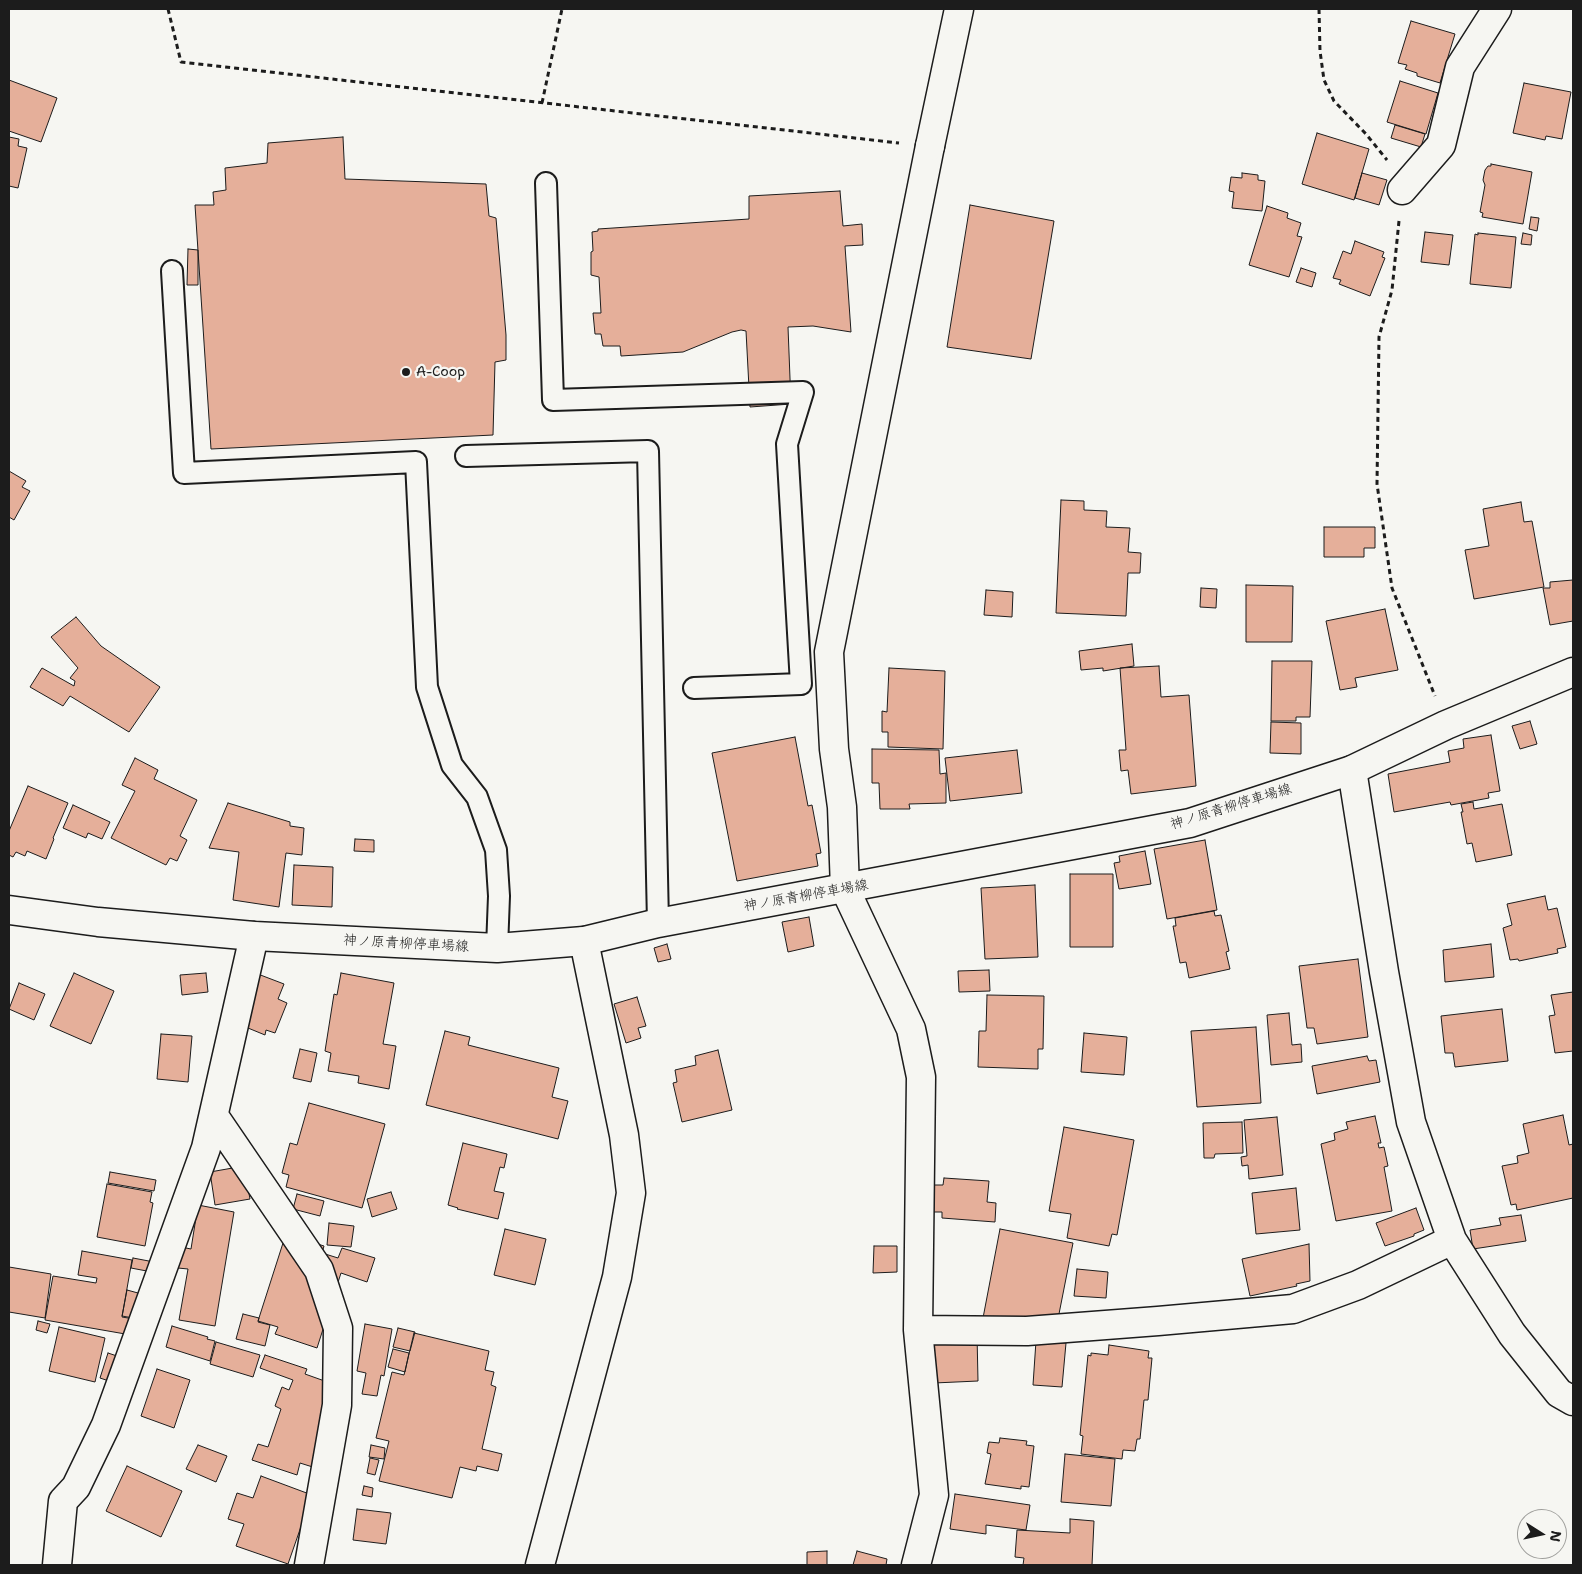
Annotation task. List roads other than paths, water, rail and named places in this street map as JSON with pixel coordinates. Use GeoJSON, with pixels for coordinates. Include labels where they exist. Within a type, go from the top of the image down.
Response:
{"type":"FeatureCollection","features":[{"type":"Feature","properties":{"kind":"street"},"geometry":{"type":"LineString","coordinates":[[916,1565],[934,1496],[918,1330],[921,1077],[911,1029],[846,889],[842,807],[834,749],[829,652],[959,9]]}},
{"type":"Feature","properties":{"kind":"street"},"geometry":{"type":"LineString","coordinates":[[1402,190],[1441,145],[1460,67],[1496,9]]}},
{"type":"Feature","properties":{"kind":"street","name":"神ノ原青柳停車場線"},"geometry":{"type":"LineString","coordinates":[[9,910],[98,922],[254,936],[496,948],[584,942],[658,923],[1190,823],[1352,770],[1446,725],[1573,672]]}},
{"type":"Feature","properties":{"kind":"street"},"geometry":{"type":"LineString","coordinates":[[1352,770],[1410,1122],[1452,1240],[1512,1334],[1559,1393],[1573,1401]]}},
{"type":"Feature","properties":{"kind":"street"},"geometry":{"type":"LineString","coordinates":[[57,1565],[64,1501],[76,1487],[106,1425],[206,1148],[254,936]]}},
{"type":"Feature","properties":{"kind":"street"},"geometry":{"type":"LineString","coordinates":[[540,1565],[617,1277],[631,1193],[624,1135],[584,942]]}},
{"type":"Feature","properties":{"kind":"street"},"geometry":{"type":"LineString","coordinates":[[214,1116],[319,1270],[338,1328],[337,1405],[308,1565]]}},
{"type":"Feature","properties":{"kind":"street"},"geometry":{"type":"LineString","coordinates":[[918,1330],[1027,1331],[1158,1322],[1293,1309],[1358,1286],[1452,1240]]}},
{"type":"Feature","properties":{"kind":"lane"},"geometry":{"type":"LineString","coordinates":[[546,183],[553,400],[803,392],[787,444],[800,684],[694,688]]}},
{"type":"Feature","properties":{"kind":"lane"},"geometry":{"type":"LineString","coordinates":[[172,271],[184,473],[416,462],[427,686],[452,765],[476,797],[496,850],[500,896],[496,948]]}},
{"type":"Feature","properties":{"kind":"lane"},"geometry":{"type":"LineString","coordinates":[[466,456],[648,450],[658,923]]}},
{"type":"Feature","properties":{"kind":"lane"},"geometry":{"type":"LineString","coordinates":[[798,652],[829,652]]}},
{"type":"Feature","properties":{"kind":"place","name":"A-Coop"},"geometry":{"type":"Point","coordinates":[406,372]}}]}
